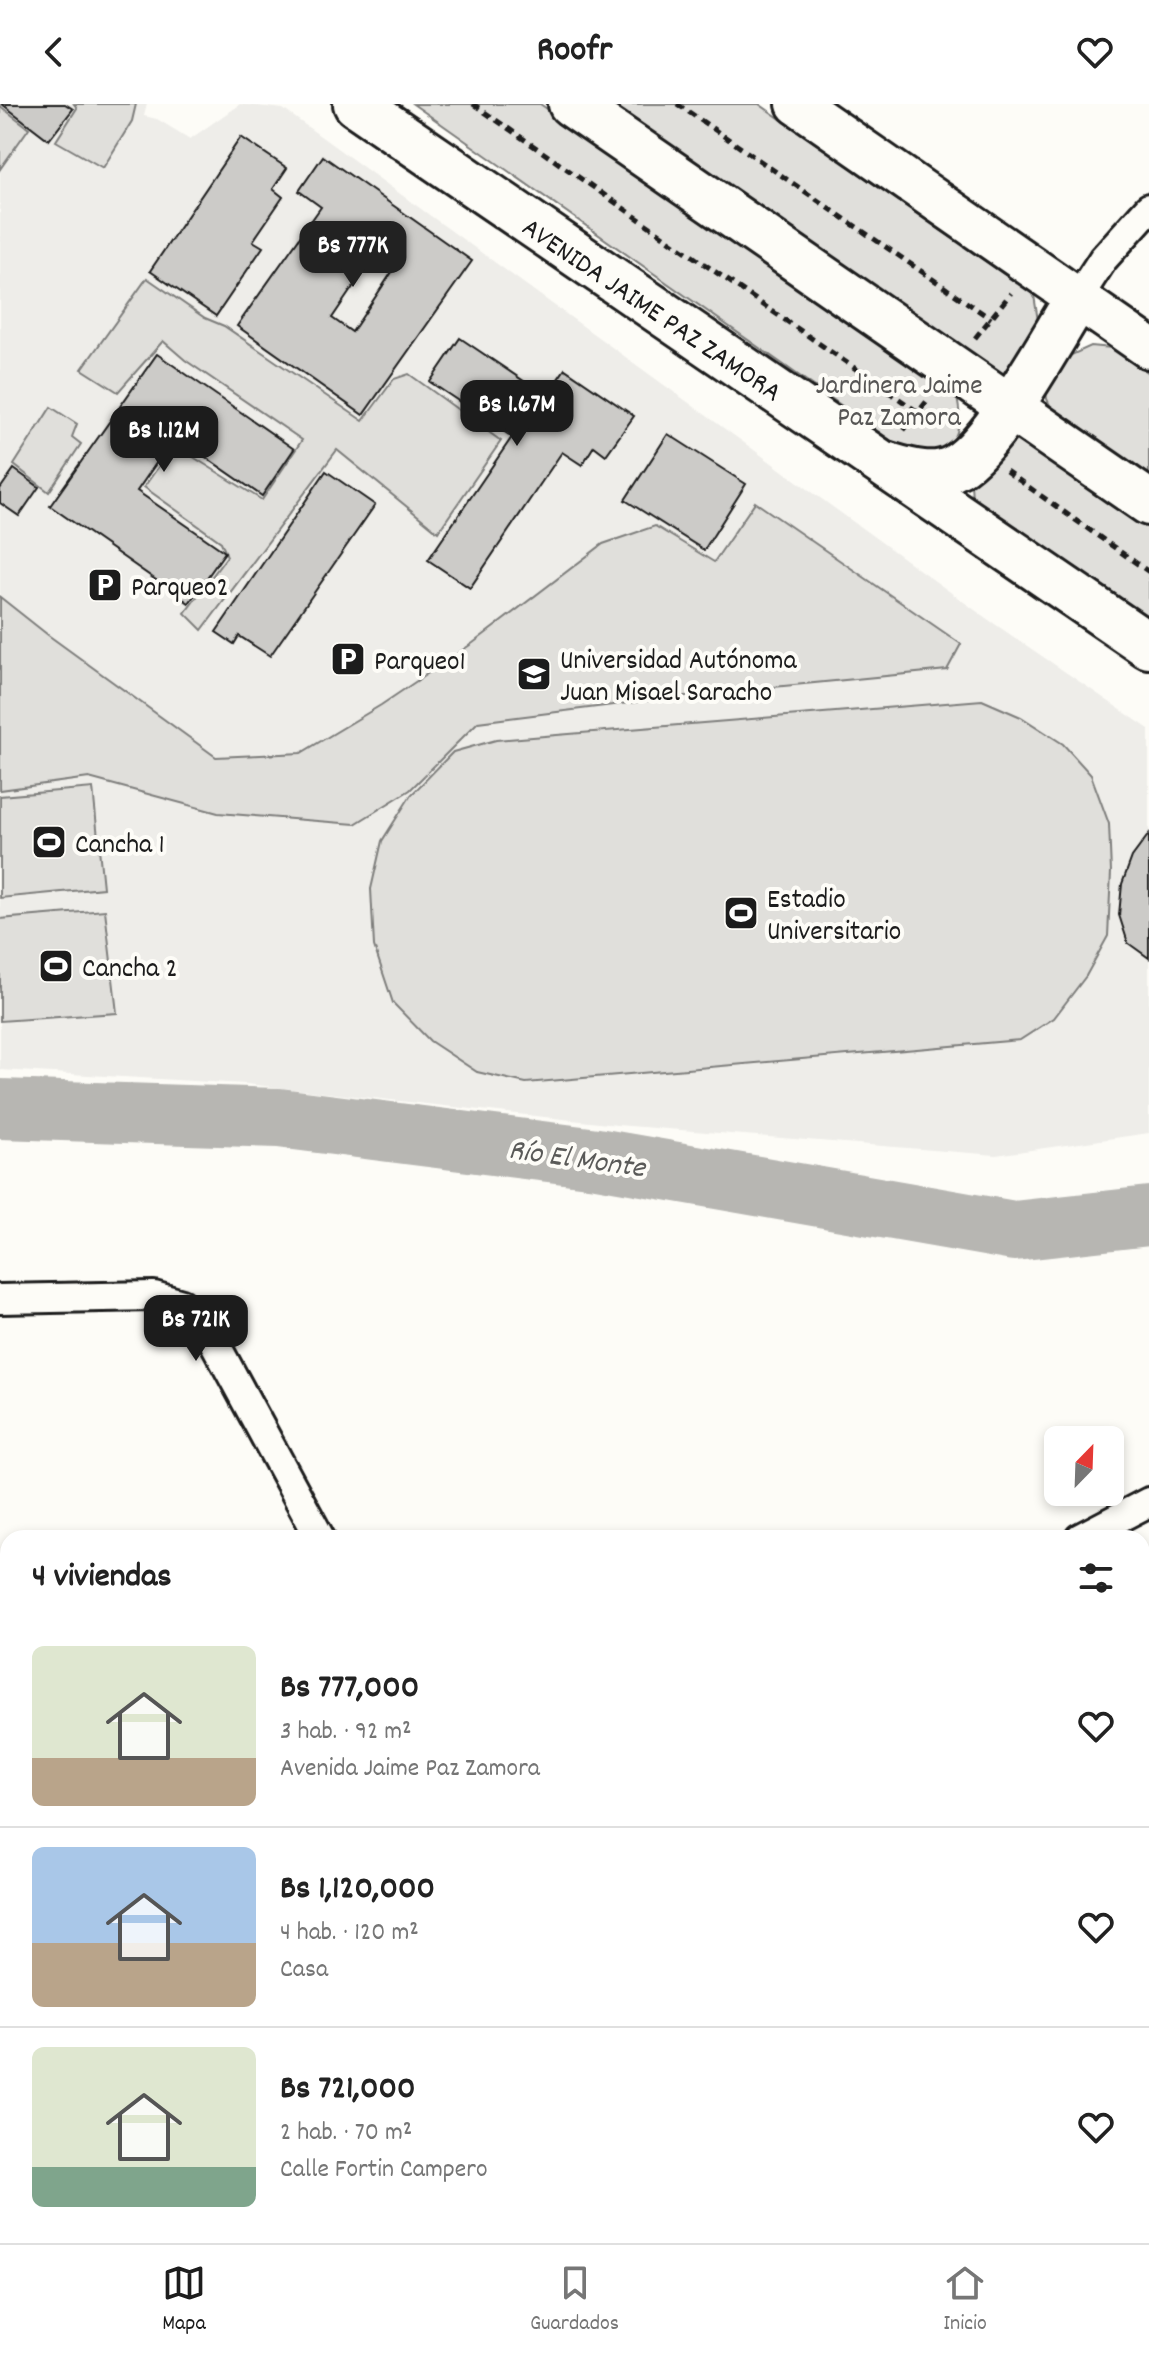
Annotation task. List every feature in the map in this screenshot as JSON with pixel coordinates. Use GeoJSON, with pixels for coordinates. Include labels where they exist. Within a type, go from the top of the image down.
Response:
{"type":"FeatureCollection","features":[{"type":"Feature","properties":{"kind":"main road","name":"AVENIDA JAIME PAZ ZAMORA"},"geometry":{"type":"LineString","coordinates":[[356,104],[1149,646]]}},
{"type":"Feature","properties":{"kind":"main road"},"geometry":{"type":"LineString","coordinates":[[571,104],[1149,503]]}},
{"type":"Feature","properties":{"kind":"main road"},"geometry":{"type":"LineString","coordinates":[[879,462],[921,474],[956,468],[976,450],[1010,406],[1077,299]]}},
{"type":"Feature","properties":{"kind":"street"},"geometry":{"type":"LineString","coordinates":[[797,104],[1149,348]]}},
{"type":"Feature","properties":{"kind":"street"},"geometry":{"type":"LineString","coordinates":[[1077,299],[1103,259],[1149,208]]}},
{"type":"Feature","properties":{"kind":"street"},"geometry":{"type":"LineString","coordinates":[[0,1299],[154,1296],[182,1304],[212,1338],[316,1530]]}},
{"type":"Feature","properties":{"kind":"street"},"geometry":{"type":"LineString","coordinates":[[1095,1530],[1149,1502]]}},
{"type":"Feature","properties":{"kind":"path"},"geometry":{"type":"LineString","coordinates":[[473,104],[918,412]]}},
{"type":"Feature","properties":{"kind":"path"},"geometry":{"type":"LineString","coordinates":[[677,104],[991,319]]}},
{"type":"Feature","properties":{"kind":"path"},"geometry":{"type":"LineString","coordinates":[[976,450],[1149,572]]}},
{"type":"Feature","properties":{"kind":"shaded area","name":"Universidad Autónoma Juan Misael Saracho"},"geometry":{"type":"Polygon","coordinates":[[[0,104],[147,104],[144,116],[157,119],[190,139],[240,104],[283,109],[986,618],[1149,729],[1149,1133],[996,1155],[617,1125],[246,1084],[0,1070],[0,104]]]}},
{"type":"Feature","properties":{"kind":"green space"},"geometry":{"type":"Polygon","coordinates":[[[74,104],[136,104],[132,121],[103,168],[56,141],[77,108],[74,104]]]}},
{"type":"Feature","properties":{"kind":"green space","name":"Jardinera Jaime Paz Zamora"},"geometry":{"type":"Polygon","coordinates":[[[413,104],[540,104],[956,393],[959,421],[950,446],[929,451],[896,444],[413,104]]]}},
{"type":"Feature","properties":{"kind":"green space","name":"Jardinera Jaime Paz Zamora"},"geometry":{"type":"Polygon","coordinates":[[[601,104],[759,104],[1034,295],[1038,321],[1033,338],[1008,387],[601,104]]]}},
{"type":"Feature","properties":{"kind":"green space"},"geometry":{"type":"Polygon","coordinates":[[[0,106],[29,128],[0,169],[0,106]]]}},
{"type":"Feature","properties":{"kind":"green space"},"geometry":{"type":"Polygon","coordinates":[[[147,278],[205,318],[224,326],[363,421],[394,379],[409,374],[501,441],[438,532],[337,450],[202,630],[185,613],[227,556],[221,542],[144,487],[174,445],[262,500],[302,440],[185,360],[163,341],[118,392],[82,369],[147,278]]]}},
{"type":"Feature","properties":{"kind":"green space","name":"Jardinera Jaime Paz Zamora"},"geometry":{"type":"Polygon","coordinates":[[[1091,346],[1112,348],[1149,373],[1149,480],[1054,414],[1047,399],[1044,380],[1058,361],[1091,346]]]}},
{"type":"Feature","properties":{"kind":"green space"},"geometry":{"type":"Polygon","coordinates":[[[51,407],[77,424],[72,437],[81,444],[49,492],[14,465],[51,407]]]}},
{"type":"Feature","properties":{"kind":"green space","name":"Jardinera Jaime Paz Zamora"},"geometry":{"type":"Polygon","coordinates":[[[1018,435],[1149,525],[1149,619],[972,498],[971,484],[1018,435]]]}},
{"type":"Feature","properties":{"kind":"green space"},"geometry":{"type":"Polygon","coordinates":[[[755,502],[961,644],[947,670],[693,695],[478,722],[410,790],[355,824],[218,813],[89,778],[0,790],[0,597],[216,757],[301,753],[381,705],[473,643],[603,544],[655,526],[714,562],[755,502]]]}},
{"type":"Feature","properties":{"kind":"green space","name":"Estadio Universitario"},"geometry":{"type":"Polygon","coordinates":[[[982,700],[1021,717],[1063,744],[1091,775],[1109,824],[1111,872],[1108,936],[1086,976],[1054,1018],[1020,1040],[526,1083],[477,1072],[430,1041],[393,1003],[374,946],[371,889],[382,841],[411,795],[453,752],[496,740],[982,700]]]}},
{"type":"Feature","properties":{"kind":"green space","name":"Cancha 1"},"geometry":{"type":"Polygon","coordinates":[[[93,788],[103,888],[0,898],[0,796],[93,788]]]}},
{"type":"Feature","properties":{"kind":"green space","name":"Cancha 2"},"geometry":{"type":"Polygon","coordinates":[[[105,910],[117,1013],[0,1021],[0,919],[105,910]]]}},
{"type":"Feature","properties":{"kind":"building"},"geometry":{"type":"Polygon","coordinates":[[[2,104],[65,104],[73,109],[49,140],[2,104]]]}},
{"type":"Feature","properties":{"kind":"building"},"geometry":{"type":"Polygon","coordinates":[[[241,137],[287,168],[273,189],[283,197],[253,241],[263,247],[216,316],[150,271],[241,137]]]}},
{"type":"Feature","properties":{"kind":"building"},"geometry":{"type":"Polygon","coordinates":[[[323,156],[472,261],[363,415],[237,326],[321,207],[299,191],[323,156]],[[378,250],[332,318],[352,332],[398,263],[378,250]]]}},
{"type":"Feature","properties":{"kind":"building"},"geometry":{"type":"Polygon","coordinates":[[[460,338],[546,396],[565,369],[634,416],[606,455],[594,446],[582,465],[562,452],[470,588],[428,560],[512,437],[430,382],[460,338]]]}},
{"type":"Feature","properties":{"kind":"building"},"geometry":{"type":"Polygon","coordinates":[[[157,354],[294,449],[262,496],[175,436],[137,491],[225,552],[189,603],[50,506],[157,354]]]}},
{"type":"Feature","properties":{"kind":"building"},"geometry":{"type":"Polygon","coordinates":[[[668,434],[746,484],[704,550],[625,500],[668,434]]]}},
{"type":"Feature","properties":{"kind":"building"},"geometry":{"type":"Polygon","coordinates":[[[14,469],[39,487],[19,516],[0,503],[0,489],[14,469]]]}},
{"type":"Feature","properties":{"kind":"building"},"geometry":{"type":"Polygon","coordinates":[[[326,471],[375,505],[270,656],[239,636],[234,644],[216,632],[326,471]]]}},
{"type":"Feature","properties":{"kind":"building"},"geometry":{"type":"Polygon","coordinates":[[[1149,834],[1149,958],[1128,943],[1119,915],[1122,884],[1132,857],[1149,834]]]}},
{"type":"Feature","properties":{"kind":"waterway","name":"Río El Monte"},"geometry":{"type":"LineString","coordinates":[[0,1109],[279,1118],[597,1158],[1014,1231],[1149,1216]]}},
{"type":"Feature","properties":{"kind":"place","name":"Parqueo2"},"geometry":{"type":"Point","coordinates":[105,585]}},
{"type":"Feature","properties":{"kind":"place","name":"Parqueo1"},"geometry":{"type":"Point","coordinates":[348,659]}},
{"type":"Feature","properties":{"kind":"place","name":"Universidad Autónoma Juan Misael Saracho"},"geometry":{"type":"Point","coordinates":[534,674]}},
{"type":"Feature","properties":{"kind":"place","name":"Cancha 1"},"geometry":{"type":"Point","coordinates":[49,842]}},
{"type":"Feature","properties":{"kind":"place","name":"Estadio Universitario"},"geometry":{"type":"Point","coordinates":[741,913]}},
{"type":"Feature","properties":{"kind":"place","name":"Cancha 2"},"geometry":{"type":"Point","coordinates":[56,966]}}]}
